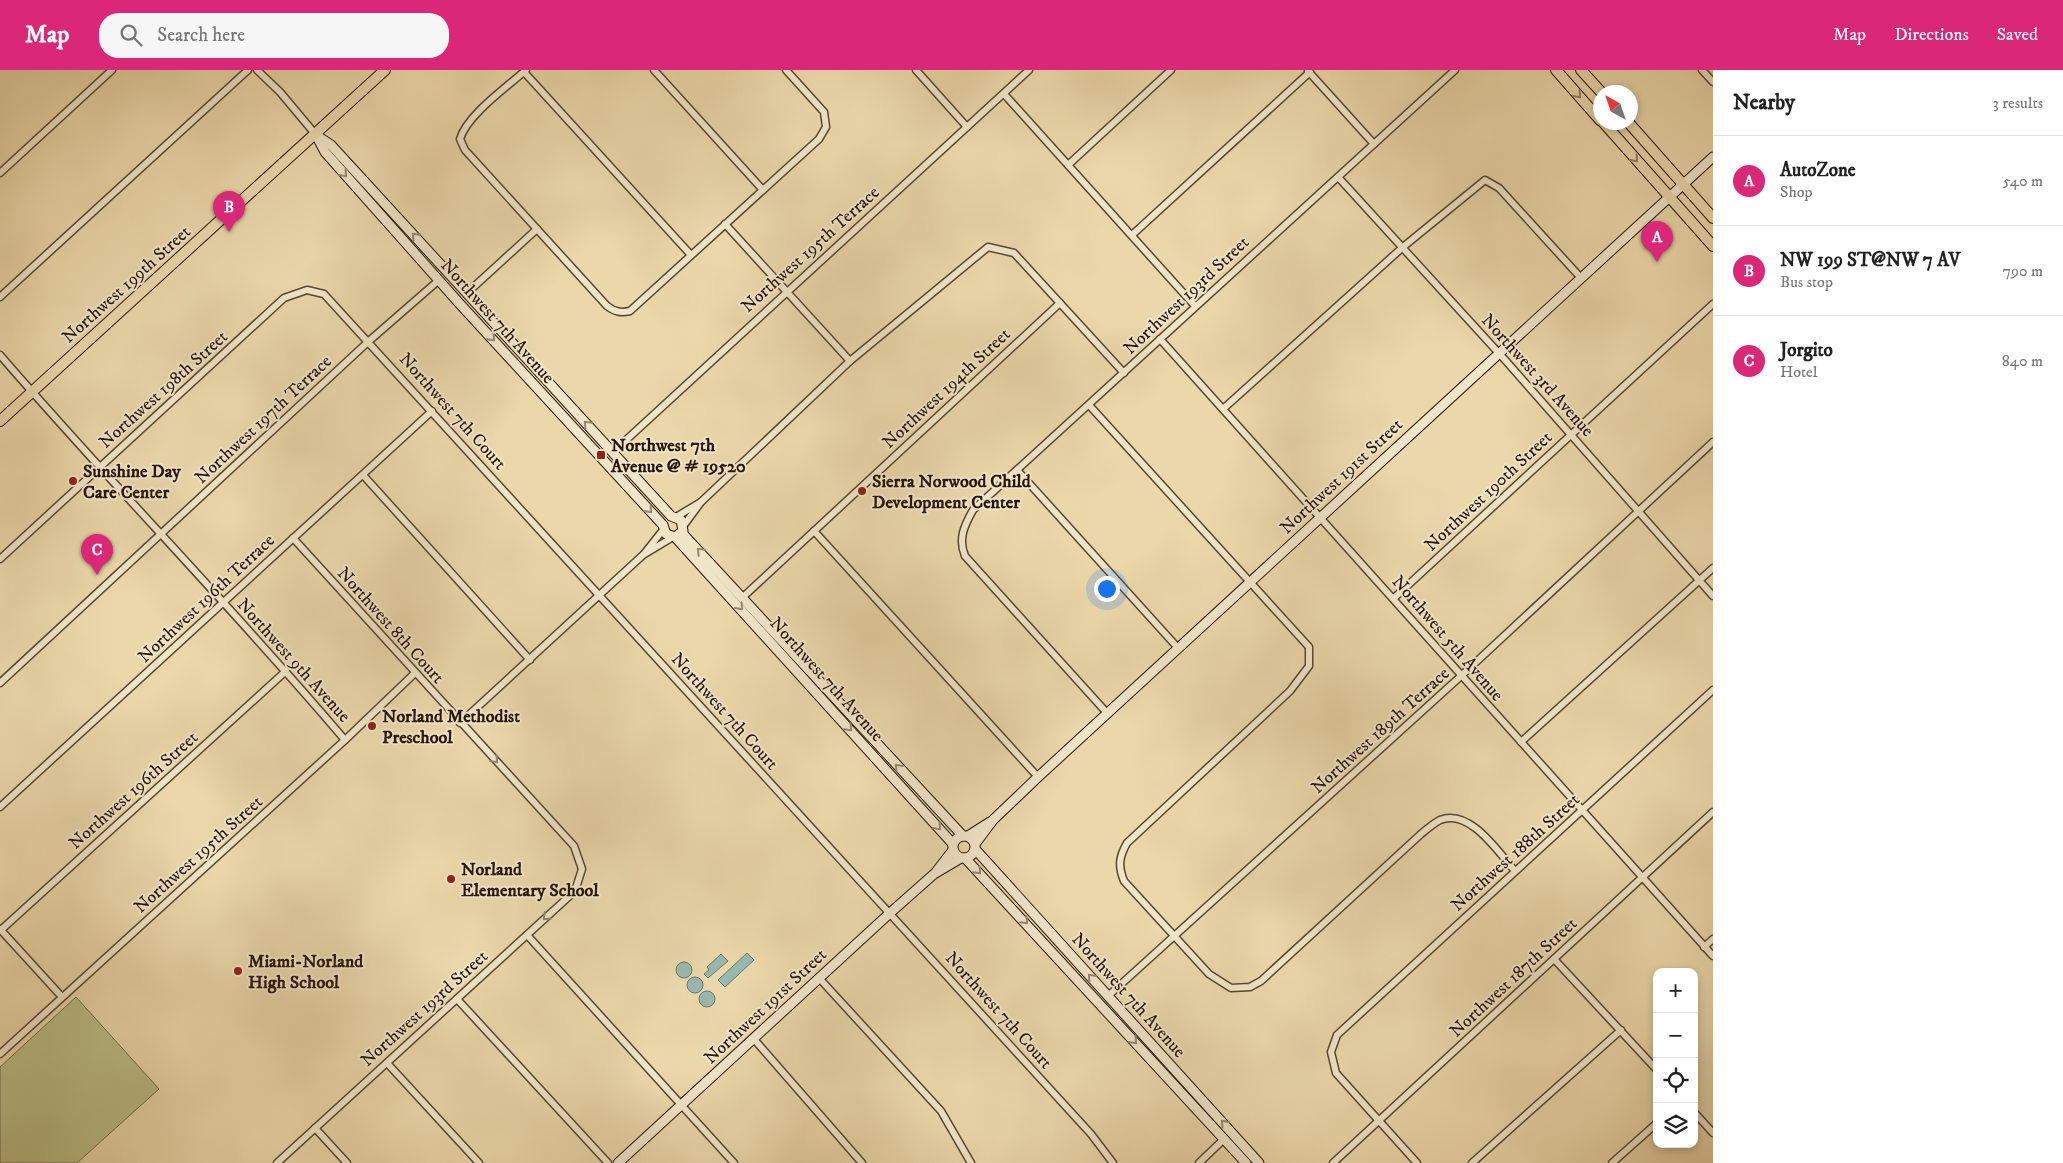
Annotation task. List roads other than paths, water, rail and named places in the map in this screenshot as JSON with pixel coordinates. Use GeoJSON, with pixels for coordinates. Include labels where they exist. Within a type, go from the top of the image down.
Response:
{"type":"FeatureCollection","features":[{"type":"Feature","properties":{"kind":"main road","name":"Northwest 199th Street"},"geometry":{"type":"LineString","coordinates":[[0,422],[385,70]]}},
{"type":"Feature","properties":{"kind":"main road"},"geometry":{"type":"LineString","coordinates":[[1556,70],[1593,111]]}},
{"type":"Feature","properties":{"kind":"main road"},"geometry":{"type":"LineString","coordinates":[[1581,70],[1595,85]]}},
{"type":"Feature","properties":{"kind":"main road"},"geometry":{"type":"LineString","coordinates":[[1610,130],[1713,246]]}},
{"type":"Feature","properties":{"kind":"main road"},"geometry":{"type":"LineString","coordinates":[[1635,130],[1713,218]]}},
{"type":"Feature","properties":{"kind":"street"},"geometry":{"type":"LineString","coordinates":[[0,172],[112,70]]}},
{"type":"Feature","properties":{"kind":"street"},"geometry":{"type":"LineString","coordinates":[[0,297],[248,70]]}},
{"type":"Feature","properties":{"kind":"street","name":"Northwest 7th Avenue"},"geometry":{"type":"LineString","coordinates":[[257,70],[280,92],[316,135],[325,152],[663,527],[668,536],[678,533]]}},
{"type":"Feature","properties":{"kind":"street"},"geometry":{"type":"LineString","coordinates":[[654,70],[763,190]]}},
{"type":"Feature","properties":{"kind":"street"},"geometry":{"type":"LineString","coordinates":[[691,255],[525,71],[463,128],[460,139],[466,150],[536,229],[607,306],[616,312],[630,311],[819,139],[826,128],[824,112],[786,70]]}},
{"type":"Feature","properties":{"kind":"street"},"geometry":{"type":"LineString","coordinates":[[916,70],[967,127]]}},
{"type":"Feature","properties":{"kind":"street","name":"Northwest 195th Terrace"},"geometry":{"type":"LineString","coordinates":[[613,452],[1029,70]]}},
{"type":"Feature","properties":{"kind":"street"},"geometry":{"type":"LineString","coordinates":[[1068,165],[1171,70]]}},
{"type":"Feature","properties":{"kind":"street","name":"Northwest 193rd Street"},"geometry":{"type":"LineString","coordinates":[[1107,713],[965,556],[961,548],[963,529],[973,510],[1455,70]]}},
{"type":"Feature","properties":{"kind":"street"},"geometry":{"type":"LineString","coordinates":[[1702,70],[1713,82]]}},
{"type":"Feature","properties":{"kind":"street"},"geometry":{"type":"LineString","coordinates":[[1132,235],[1309,71],[1374,144]]}},
{"type":"Feature","properties":{"kind":"street"},"geometry":{"type":"LineString","coordinates":[[1004,94],[1195,306]]}},
{"type":"Feature","properties":{"kind":"street","name":"Northwest 7th Avenue"},"geometry":{"type":"LineString","coordinates":[[316,135],[331,145],[674,517],[678,533],[953,847]]}},
{"type":"Feature","properties":{"kind":"street","name":"Northwest 191st Street"},"geometry":{"type":"LineString","coordinates":[[975,847],[993,820],[1038,777],[1713,157]]}},
{"type":"Feature","properties":{"kind":"street","name":"Northwest 3rd Avenue"},"geometry":{"type":"LineString","coordinates":[[1338,177],[1499,354],[1713,596]]}},
{"type":"Feature","properties":{"kind":"street"},"geometry":{"type":"LineString","coordinates":[[1223,409],[1403,247],[1485,180],[1500,188],[1581,278]]}},
{"type":"Feature","properties":{"kind":"street"},"geometry":{"type":"LineString","coordinates":[[725,224],[850,361]]}},
{"type":"Feature","properties":{"kind":"street"},"geometry":{"type":"LineString","coordinates":[[467,293],[536,229]]}},
{"type":"Feature","properties":{"kind":"street"},"geometry":{"type":"LineString","coordinates":[[643,555],[678,533],[701,502],[850,361],[988,247],[1014,253],[1124,373]]}},
{"type":"Feature","properties":{"kind":"street","name":"Northwest 197th Terrace"},"geometry":{"type":"LineString","coordinates":[[0,683],[369,341],[439,280]]}},
{"type":"Feature","properties":{"kind":"street","name":"Northwest 7th Court"},"geometry":{"type":"LineString","coordinates":[[307,290],[324,294],[369,341],[1092,1134],[1113,1163]]}},
{"type":"Feature","properties":{"kind":"street","name":"Northwest 198th Street"},"geometry":{"type":"LineString","coordinates":[[0,559],[284,298],[307,290]]}},
{"type":"Feature","properties":{"kind":"street","name":"Northwest 194th Street"},"geometry":{"type":"LineString","coordinates":[[743,596],[1060,303]]}},
{"type":"Feature","properties":{"kind":"street","name":"Northwest 190th Street"},"geometry":{"type":"LineString","coordinates":[[1394,598],[1713,304]]}},
{"type":"Feature","properties":{"kind":"street","name":"Northwest 5th Avenue"},"geometry":{"type":"LineString","coordinates":[[1160,339],[1394,598],[1460,676],[1643,876],[1713,956]]}},
{"type":"Feature","properties":{"kind":"street","name":"Northwest 9th Avenue"},"geometry":{"type":"LineString","coordinates":[[0,355],[160,535],[286,671],[345,740]]}},
{"type":"Feature","properties":{"kind":"street"},"geometry":{"type":"LineString","coordinates":[[1088,404],[1309,647],[1309,666],[1290,691],[1127,842],[1120,855],[1119,868],[1124,881],[1209,974],[1231,988],[1250,987],[1260,982],[1421,834],[1438,821],[1456,818],[1474,825],[1515,871]]}},
{"type":"Feature","properties":{"kind":"street","name":"Northwest 196th Terrace"},"geometry":{"type":"LineString","coordinates":[[0,807],[432,411]]}},
{"type":"Feature","properties":{"kind":"street","name":"Northwest 189th Terrace"},"geometry":{"type":"LineString","coordinates":[[1108,996],[1460,676],[1713,442]]}},
{"type":"Feature","properties":{"kind":"street"},"geometry":{"type":"LineString","coordinates":[[1017,470],[1178,648]]}},
{"type":"Feature","properties":{"kind":"street"},"geometry":{"type":"LineString","coordinates":[[363,475],[530,660]]}},
{"type":"Feature","properties":{"kind":"street"},"geometry":{"type":"LineString","coordinates":[[461,724],[643,555],[663,527],[674,517],[701,502]]}},
{"type":"Feature","properties":{"kind":"street"},"geometry":{"type":"LineString","coordinates":[[814,531],[1038,777]]}},
{"type":"Feature","properties":{"kind":"street","name":"Northwest 7th Avenue"},"geometry":{"type":"LineString","coordinates":[[678,533],[743,596],[965,836]]}},
{"type":"Feature","properties":{"kind":"street","name":"Northwest 8th Court"},"geometry":{"type":"LineString","coordinates":[[293,538],[414,673],[574,846],[582,869]]}},
{"type":"Feature","properties":{"kind":"street"},"geometry":{"type":"LineString","coordinates":[[1521,742],[1713,568]]}},
{"type":"Feature","properties":{"kind":"street","name":"Northwest 196th Street"},"geometry":{"type":"LineString","coordinates":[[0,930],[286,671]]}},
{"type":"Feature","properties":{"kind":"street","name":"Northwest 195th Street"},"geometry":{"type":"LineString","coordinates":[[0,1054],[345,740],[414,673]]}},
{"type":"Feature","properties":{"kind":"street","name":"Northwest 188th Street"},"geometry":{"type":"LineString","coordinates":[[1378,1122],[1336,1073],[1331,1052],[1337,1035],[1515,871],[1583,812],[1713,690]]}},
{"type":"Feature","properties":{"kind":"street","name":"Northwest 187th Street"},"geometry":{"type":"LineString","coordinates":[[1333,1163],[1713,812]]}},
{"type":"Feature","properties":{"kind":"street","name":"Northwest 191st Street"},"geometry":{"type":"LineString","coordinates":[[965,836],[993,820]]}},
{"type":"Feature","properties":{"kind":"street"},"geometry":{"type":"LineString","coordinates":[[965,836],[975,847],[971,855],[963,858],[953,847],[958,837],[965,836]]}},
{"type":"Feature","properties":{"kind":"street","name":"Northwest 191st Street"},"geometry":{"type":"LineString","coordinates":[[934,874],[953,847]]}},
{"type":"Feature","properties":{"kind":"street","name":"Northwest 7th Avenue"},"geometry":{"type":"LineString","coordinates":[[975,847],[1259,1163]]}},
{"type":"Feature","properties":{"kind":"street","name":"Northwest 7th Avenue"},"geometry":{"type":"LineString","coordinates":[[963,858],[1246,1163]]}},
{"type":"Feature","properties":{"kind":"street","name":"Northwest 191st Street"},"geometry":{"type":"LineString","coordinates":[[618,1163],[890,912],[934,874],[963,858]]}},
{"type":"Feature","properties":{"kind":"street","name":"Northwest 193rd Street"},"geometry":{"type":"LineString","coordinates":[[277,1163],[575,891],[582,869]]}},
{"type":"Feature","properties":{"kind":"street"},"geometry":{"type":"LineString","coordinates":[[0,930],[62,997]]}},
{"type":"Feature","properties":{"kind":"street"},"geometry":{"type":"LineString","coordinates":[[526,935],[734,1163]]}},
{"type":"Feature","properties":{"kind":"street"},"geometry":{"type":"LineString","coordinates":[[1704,947],[1713,939]]}},
{"type":"Feature","properties":{"kind":"street"},"geometry":{"type":"LineString","coordinates":[[1554,959],[1653,1066]]}},
{"type":"Feature","properties":{"kind":"street"},"geometry":{"type":"LineString","coordinates":[[819,978],[941,1111],[971,1163]]}},
{"type":"Feature","properties":{"kind":"street"},"geometry":{"type":"LineString","coordinates":[[457,999],[608,1163]]}},
{"type":"Feature","properties":{"kind":"street"},"geometry":{"type":"LineString","coordinates":[[1472,1163],[1621,1030]]}},
{"type":"Feature","properties":{"kind":"street"},"geometry":{"type":"LineString","coordinates":[[753,1038],[862,1163]]}},
{"type":"Feature","properties":{"kind":"street"},"geometry":{"type":"LineString","coordinates":[[387,1063],[479,1163]]}},
{"type":"Feature","properties":{"kind":"street"},"geometry":{"type":"LineString","coordinates":[[1698,1116],[1713,1133]]}},
{"type":"Feature","properties":{"kind":"street"},"geometry":{"type":"LineString","coordinates":[[1378,1122],[1417,1163]]}},
{"type":"Feature","properties":{"kind":"street"},"geometry":{"type":"LineString","coordinates":[[1612,1163],[1653,1127]]}},
{"type":"Feature","properties":{"kind":"street"},"geometry":{"type":"LineString","coordinates":[[315,1128],[348,1163]]}},
{"type":"Feature","properties":{"kind":"street"},"geometry":{"type":"LineString","coordinates":[[1199,1163],[1224,1139]]}},
{"type":"Feature","properties":{"kind":"water"},"geometry":{"type":"Polygon","coordinates":[[[747,953],[754,960],[725,987],[718,980],[747,953]]]}},
{"type":"Feature","properties":{"kind":"water"},"geometry":{"type":"Polygon","coordinates":[[[721,954],[728,961],[708,978],[704,974],[709,970],[707,967],[721,954]]]}},
{"type":"Feature","properties":{"kind":"water"},"geometry":{"type":"Polygon","coordinates":[[[681,962],[687,962],[692,967],[690,976],[681,978],[676,973],[676,967],[681,962]]]}},
{"type":"Feature","properties":{"kind":"water"},"geometry":{"type":"Polygon","coordinates":[[[692,977],[698,977],[703,982],[701,991],[692,993],[687,988],[687,982],[692,977]]]}},
{"type":"Feature","properties":{"kind":"water"},"geometry":{"type":"Polygon","coordinates":[[[704,991],[710,991],[715,996],[713,1005],[704,1007],[699,1002],[699,996],[704,991]]]}},
{"type":"Feature","properties":{"kind":"place","name":"NW 199 ST@NW 7 AV"},"geometry":{"type":"Point","coordinates":[229,232]}},
{"type":"Feature","properties":{"kind":"place","name":"AutoZone"},"geometry":{"type":"Point","coordinates":[1657,262]}},
{"type":"Feature","properties":{"kind":"place","name":"Northwest 7th Avenue @ # 19520"},"geometry":{"type":"Point","coordinates":[601,455]}},
{"type":"Feature","properties":{"kind":"place","name":"Sunshine Day Care Center"},"geometry":{"type":"Point","coordinates":[73,481]}},
{"type":"Feature","properties":{"kind":"place","name":"Sierra Norwood Child Development Center"},"geometry":{"type":"Point","coordinates":[862,491]}},
{"type":"Feature","properties":{"kind":"place","name":"Jorgito"},"geometry":{"type":"Point","coordinates":[97,575]}},
{"type":"Feature","properties":{"kind":"place","name":"Norland Methodist Preschool"},"geometry":{"type":"Point","coordinates":[372,726]}},
{"type":"Feature","properties":{"kind":"place","name":"Norland Elementary School"},"geometry":{"type":"Point","coordinates":[451,879]}},
{"type":"Feature","properties":{"kind":"place","name":"Miami-Norland High School"},"geometry":{"type":"Point","coordinates":[238,971]}}]}
